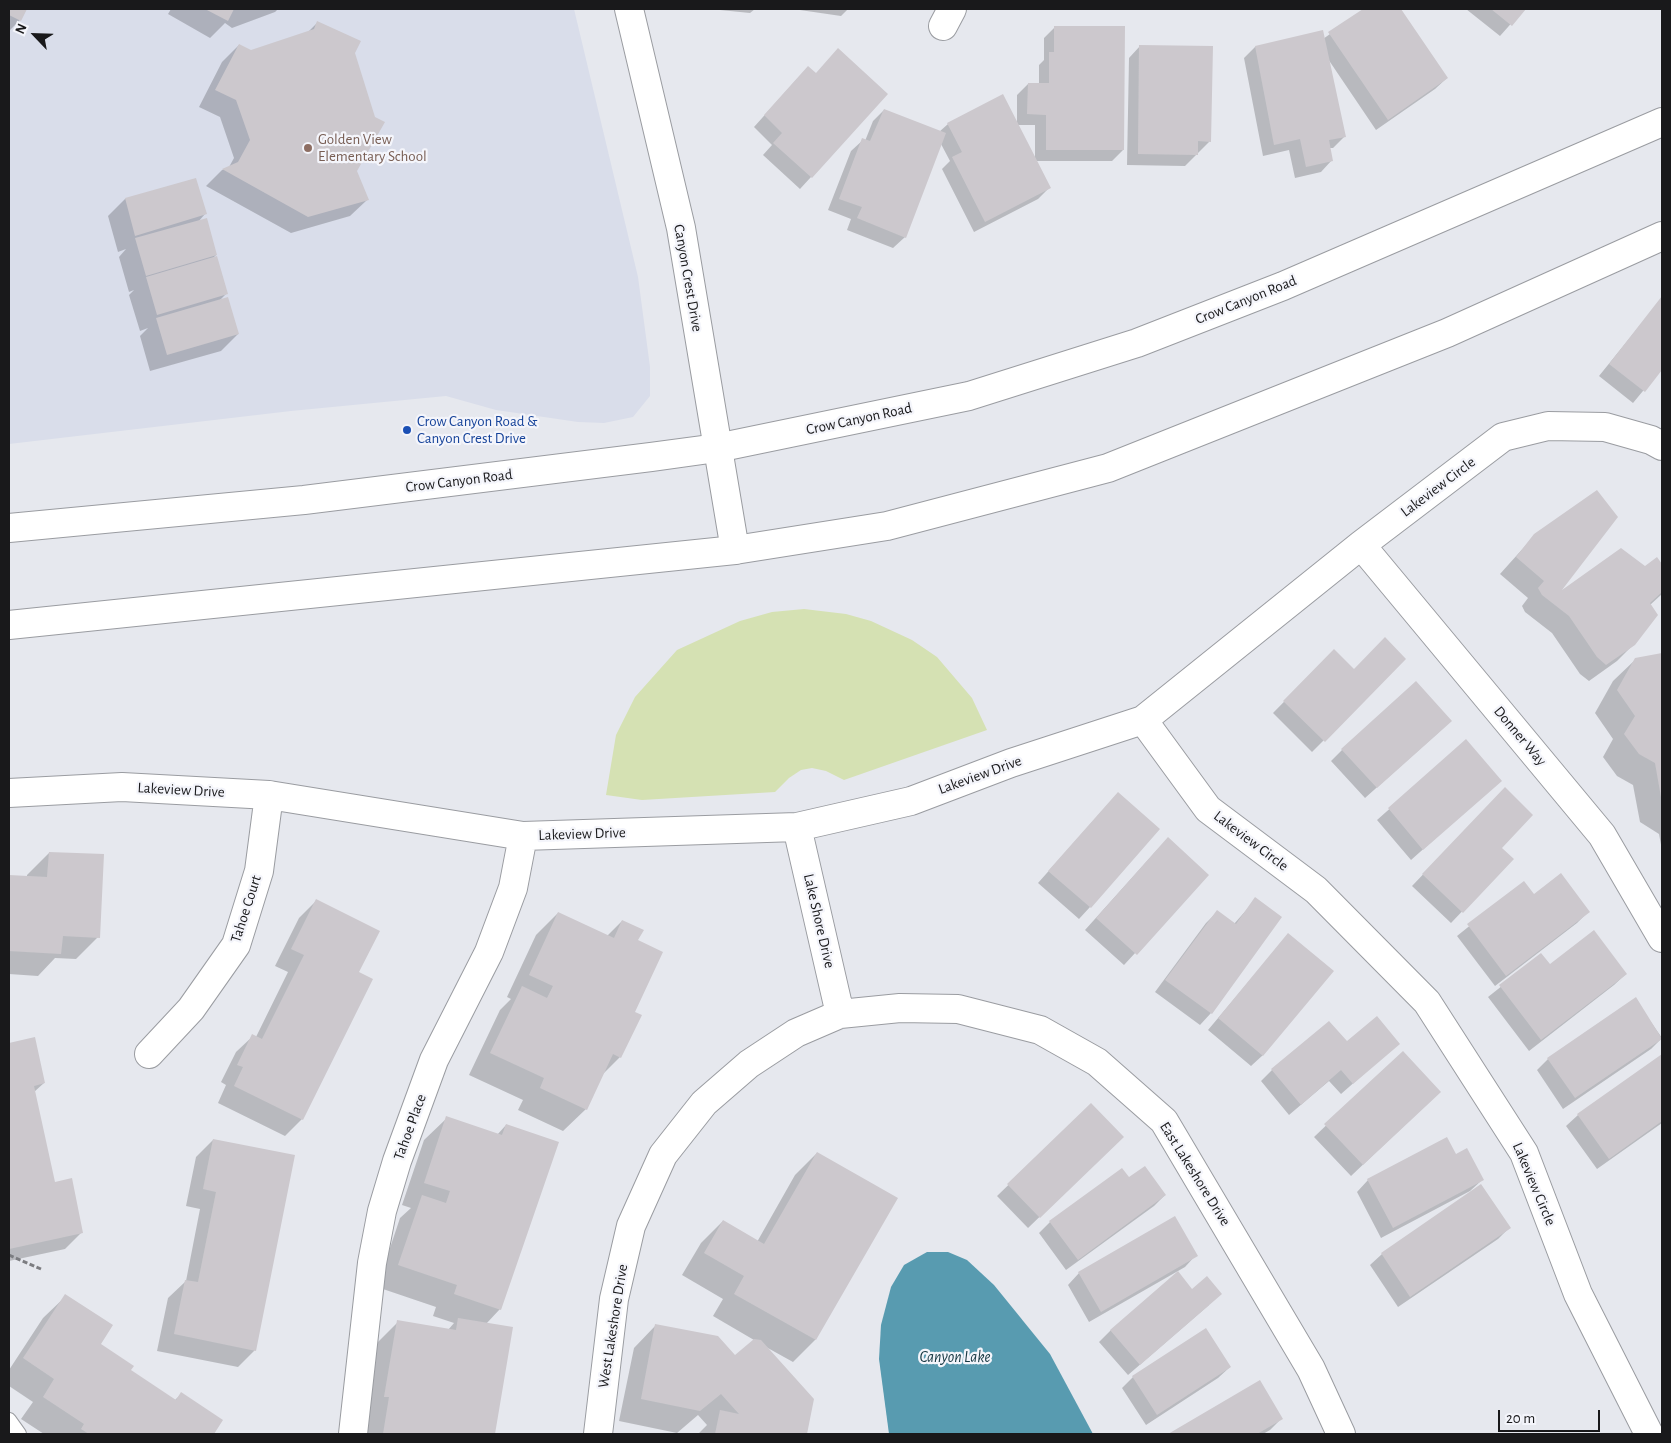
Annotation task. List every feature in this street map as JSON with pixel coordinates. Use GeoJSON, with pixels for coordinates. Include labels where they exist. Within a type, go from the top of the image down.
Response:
{"type":"FeatureCollection","features":[{"type":"Feature","properties":{"kind":"street","name":"Canyon Crest Drive"},"geometry":{"type":"LineString","coordinates":[[629,9],[680,228],[735,550]]}},
{"type":"Feature","properties":{"kind":"street","name":"Crow Canyon Road"},"geometry":{"type":"LineString","coordinates":[[9,528],[304,500],[717,448],[968,396],[1136,343],[1283,286],[1662,122]]}},
{"type":"Feature","properties":{"kind":"street"},"geometry":{"type":"LineString","coordinates":[[9,625],[735,550],[887,526],[1108,468],[1447,333],[1662,236]]}},
{"type":"Feature","properties":{"kind":"street","name":"Lakeview Circle"},"geometry":{"type":"LineString","coordinates":[[1649,1434],[1578,1294],[1524,1153],[1427,1002],[1316,890],[1208,809],[1143,720],[1361,545],[1504,437],[1548,426],[1605,427],[1651,440],[1662,446]]}},
{"type":"Feature","properties":{"kind":"street","name":"Donner Way"},"geometry":{"type":"LineString","coordinates":[[1361,545],[1602,835],[1662,938]]}},
{"type":"Feature","properties":{"kind":"street","name":"Lakeview Drive"},"geometry":{"type":"LineString","coordinates":[[9,792],[122,787],[269,794],[523,836],[797,827],[911,801],[1012,763],[1143,720]]}},
{"type":"Feature","properties":{"kind":"street","name":"Tahoe Court"},"geometry":{"type":"LineString","coordinates":[[149,1054],[192,1009],[236,945],[259,871],[269,794]]}},
{"type":"Feature","properties":{"kind":"street","name":"Lake Shore Drive"},"geometry":{"type":"LineString","coordinates":[[797,827],[840,1014]]}},
{"type":"Feature","properties":{"kind":"street","name":"Tahoe Place"},"geometry":{"type":"LineString","coordinates":[[353,1434],[372,1263],[382,1211],[397,1161],[434,1060],[489,952],[513,888],[523,836]]}},
{"type":"Feature","properties":{"kind":"street","name":"East Lakeshore Drive"},"geometry":{"type":"LineString","coordinates":[[840,1014],[900,1008],[958,1009],[1040,1030],[1097,1062],[1164,1121],[1311,1369],[1341,1434]]}},
{"type":"Feature","properties":{"kind":"street","name":"West Lakeshore Drive"},"geometry":{"type":"LineString","coordinates":[[598,1434],[614,1299],[631,1226],[664,1155],[704,1103],[750,1064],[796,1033],[840,1014]]}},
{"type":"Feature","properties":{"kind":"lane"},"geometry":{"type":"LineString","coordinates":[[9,1420],[18,1434]]}},
{"type":"Feature","properties":{"kind":"path"},"geometry":{"type":"LineString","coordinates":[[9,1255],[41,1269]]}},
{"type":"Feature","properties":{"kind":"shaded area","name":"Golden View Elementary School"},"geometry":{"type":"Polygon","coordinates":[[[9,9],[574,9],[638,277],[650,367],[650,396],[633,417],[604,423],[578,422],[496,410],[446,396],[291,411],[9,444],[9,9]]]}},
{"type":"Feature","properties":{"kind":"green space"},"geometry":{"type":"Polygon","coordinates":[[[804,609],[846,614],[871,621],[912,640],[937,657],[972,698],[987,730],[844,780],[826,771],[812,768],[801,770],[789,778],[775,792],[642,800],[606,795],[616,735],[635,697],[677,650],[740,621],[772,612],[804,609]]]}},
{"type":"Feature","properties":{"kind":"water","name":"Canyon Lake"},"geometry":{"type":"Polygon","coordinates":[[[927,1252],[948,1252],[967,1260],[994,1285],[1050,1354],[1093,1434],[889,1434],[879,1359],[881,1325],[891,1287],[904,1265],[927,1252]]]}},
{"type":"Feature","properties":{"kind":"building"},"geometry":{"type":"Polygon","coordinates":[[[9,9],[27,9],[21,21],[9,15],[9,9]]]}},
{"type":"Feature","properties":{"kind":"building"},"geometry":{"type":"Polygon","coordinates":[[[205,9],[234,9],[228,21],[205,9]]]}},
{"type":"Feature","properties":{"kind":"building"},"geometry":{"type":"Polygon","coordinates":[[[1363,9],[1401,9],[1448,78],[1388,120],[1328,32],[1363,9]]]}},
{"type":"Feature","properties":{"kind":"building"},"geometry":{"type":"Polygon","coordinates":[[[1491,9],[1526,9],[1512,26],[1491,9]]]}},
{"type":"Feature","properties":{"kind":"building"},"geometry":{"type":"Polygon","coordinates":[[[317,21],[361,41],[355,53],[375,117],[385,122],[357,171],[369,200],[308,217],[222,169],[238,162],[250,140],[236,100],[215,90],[239,44],[251,50],[314,29],[317,21]]]}},
{"type":"Feature","properties":{"kind":"building"},"geometry":{"type":"Polygon","coordinates":[[[1054,26],[1125,26],[1124,150],[1046,150],[1046,115],[1027,114],[1028,83],[1049,83],[1049,52],[1054,52],[1054,26]]]}},
{"type":"Feature","properties":{"kind":"building"},"geometry":{"type":"Polygon","coordinates":[[[1323,30],[1346,137],[1329,140],[1333,161],[1306,167],[1300,139],[1274,145],[1255,46],[1323,30]]]}},
{"type":"Feature","properties":{"kind":"building"},"geometry":{"type":"Polygon","coordinates":[[[1139,45],[1213,46],[1211,142],[1198,141],[1198,155],[1138,154],[1139,45]]]}},
{"type":"Feature","properties":{"kind":"building"},"geometry":{"type":"Polygon","coordinates":[[[838,48],[888,94],[812,178],[773,143],[782,133],[764,115],[808,66],[816,73],[838,48]]]}},
{"type":"Feature","properties":{"kind":"building"},"geometry":{"type":"Polygon","coordinates":[[[1003,94],[1051,188],[985,222],[952,157],[962,152],[947,123],[1003,94]]]}},
{"type":"Feature","properties":{"kind":"building"},"geometry":{"type":"Polygon","coordinates":[[[884,109],[946,133],[906,238],[857,218],[862,207],[839,199],[862,138],[870,141],[884,109]]]}},
{"type":"Feature","properties":{"kind":"building"},"geometry":{"type":"Polygon","coordinates":[[[196,178],[207,214],[135,236],[125,198],[196,178]]]}},
{"type":"Feature","properties":{"kind":"building"},"geometry":{"type":"Polygon","coordinates":[[[207,218],[217,255],[146,276],[135,238],[207,218]]]}},
{"type":"Feature","properties":{"kind":"building"},"geometry":{"type":"Polygon","coordinates":[[[217,256],[228,294],[157,315],[146,277],[217,256]]]}},
{"type":"Feature","properties":{"kind":"building"},"geometry":{"type":"Polygon","coordinates":[[[1662,296],[1662,370],[1645,392],[1609,364],[1662,296]]]}},
{"type":"Feature","properties":{"kind":"building"},"geometry":{"type":"Polygon","coordinates":[[[228,297],[239,334],[167,355],[156,318],[228,297]]]}},
{"type":"Feature","properties":{"kind":"building"},"geometry":{"type":"Polygon","coordinates":[[[1597,490],[1618,517],[1562,590],[1621,548],[1645,566],[1657,557],[1662,564],[1662,592],[1650,603],[1658,615],[1635,645],[1606,665],[1597,657],[1569,616],[1542,595],[1538,588],[1544,581],[1516,557],[1534,534],[1597,490]]]}},
{"type":"Feature","properties":{"kind":"building"},"geometry":{"type":"Polygon","coordinates":[[[1385,637],[1406,659],[1325,742],[1283,701],[1334,649],[1354,669],[1385,637]]]}},
{"type":"Feature","properties":{"kind":"building"},"geometry":{"type":"Polygon","coordinates":[[[1662,653],[1661,797],[1655,763],[1639,754],[1624,734],[1635,716],[1617,690],[1635,658],[1662,653]]]}},
{"type":"Feature","properties":{"kind":"building"},"geometry":{"type":"Polygon","coordinates":[[[1416,681],[1452,721],[1377,788],[1341,749],[1416,681]]]}},
{"type":"Feature","properties":{"kind":"building"},"geometry":{"type":"Polygon","coordinates":[[[1466,739],[1502,781],[1423,850],[1388,808],[1466,739]]]}},
{"type":"Feature","properties":{"kind":"building"},"geometry":{"type":"Polygon","coordinates":[[[1505,787],[1533,815],[1502,848],[1514,859],[1463,913],[1422,874],[1505,787]]]}},
{"type":"Feature","properties":{"kind":"building"},"geometry":{"type":"Polygon","coordinates":[[[1118,792],[1160,829],[1091,908],[1048,871],[1118,792]]]}},
{"type":"Feature","properties":{"kind":"building"},"geometry":{"type":"Polygon","coordinates":[[[1168,837],[1209,875],[1137,955],[1096,918],[1168,837]]]}},
{"type":"Feature","properties":{"kind":"building"},"geometry":{"type":"Polygon","coordinates":[[[49,852],[104,854],[100,938],[63,936],[61,954],[9,951],[9,875],[47,877],[49,852]]]}},
{"type":"Feature","properties":{"kind":"building"},"geometry":{"type":"Polygon","coordinates":[[[1561,873],[1590,912],[1506,976],[1467,924],[1524,881],[1534,894],[1561,873]]]}},
{"type":"Feature","properties":{"kind":"building"},"geometry":{"type":"Polygon","coordinates":[[[1255,897],[1282,917],[1212,1014],[1165,980],[1217,910],[1236,924],[1255,897]]]}},
{"type":"Feature","properties":{"kind":"building"},"geometry":{"type":"Polygon","coordinates":[[[316,899],[380,931],[359,972],[373,979],[303,1120],[234,1086],[243,1067],[237,1065],[252,1034],[262,1039],[304,955],[291,949],[316,899]]]}},
{"type":"Feature","properties":{"kind":"building"},"geometry":{"type":"Polygon","coordinates":[[[558,912],[614,938],[622,920],[644,930],[638,940],[663,952],[635,1012],[642,1015],[621,1058],[613,1054],[587,1110],[540,1088],[544,1078],[490,1053],[522,986],[547,998],[553,986],[529,975],[558,912]]]}},
{"type":"Feature","properties":{"kind":"building"},"geometry":{"type":"Polygon","coordinates":[[[1594,930],[1627,974],[1541,1040],[1499,985],[1541,953],[1550,964],[1594,930]]]}},
{"type":"Feature","properties":{"kind":"building"},"geometry":{"type":"Polygon","coordinates":[[[1288,933],[1334,971],[1263,1056],[1218,1018],[1288,933]]]}},
{"type":"Feature","properties":{"kind":"building"},"geometry":{"type":"Polygon","coordinates":[[[1636,997],[1662,1039],[1575,1098],[1547,1058],[1636,997]]]}},
{"type":"Feature","properties":{"kind":"building"},"geometry":{"type":"Polygon","coordinates":[[[1377,1016],[1400,1044],[1353,1084],[1341,1070],[1301,1105],[1271,1069],[1329,1021],[1347,1041],[1377,1016]]]}},
{"type":"Feature","properties":{"kind":"building"},"geometry":{"type":"Polygon","coordinates":[[[35,1037],[45,1083],[34,1086],[55,1182],[72,1178],[83,1233],[9,1249],[9,1043],[35,1037]]]}},
{"type":"Feature","properties":{"kind":"building"},"geometry":{"type":"Polygon","coordinates":[[[1403,1051],[1441,1092],[1363,1165],[1324,1124],[1403,1051]]]}},
{"type":"Feature","properties":{"kind":"building"},"geometry":{"type":"Polygon","coordinates":[[[1662,1054],[1662,1121],[1609,1159],[1577,1114],[1662,1054]]]}},
{"type":"Feature","properties":{"kind":"building"},"geometry":{"type":"Polygon","coordinates":[[[1091,1103],[1124,1137],[1040,1218],[1007,1184],[1091,1103]]]}},
{"type":"Feature","properties":{"kind":"building"},"geometry":{"type":"Polygon","coordinates":[[[446,1116],[502,1135],[506,1124],[559,1142],[501,1310],[454,1294],[457,1285],[398,1265],[422,1195],[446,1203],[450,1191],[424,1183],[446,1116]]]}},
{"type":"Feature","properties":{"kind":"building"},"geometry":{"type":"Polygon","coordinates":[[[1447,1137],[1456,1154],[1467,1148],[1484,1180],[1393,1228],[1367,1179],[1447,1137]]]}},
{"type":"Feature","properties":{"kind":"building"},"geometry":{"type":"Polygon","coordinates":[[[213,1139],[295,1155],[256,1351],[174,1334],[185,1280],[198,1282],[216,1192],[203,1189],[213,1139]]]}},
{"type":"Feature","properties":{"kind":"building"},"geometry":{"type":"Polygon","coordinates":[[[817,1152],[898,1198],[816,1340],[734,1294],[744,1276],[704,1253],[723,1220],[764,1244],[817,1152]]]}},
{"type":"Feature","properties":{"kind":"building"},"geometry":{"type":"Polygon","coordinates":[[[1145,1166],[1166,1195],[1078,1260],[1049,1221],[1122,1168],[1129,1177],[1145,1166]]]}},
{"type":"Feature","properties":{"kind":"building"},"geometry":{"type":"Polygon","coordinates":[[[1481,1184],[1511,1228],[1410,1297],[1381,1253],[1481,1184]]]}},
{"type":"Feature","properties":{"kind":"building"},"geometry":{"type":"Polygon","coordinates":[[[1175,1216],[1198,1256],[1101,1312],[1078,1272],[1175,1216]]]}},
{"type":"Feature","properties":{"kind":"building"},"geometry":{"type":"Polygon","coordinates":[[[1178,1271],[1192,1289],[1207,1276],[1222,1294],[1140,1365],[1110,1330],[1178,1271]]]}},
{"type":"Feature","properties":{"kind":"building"},"geometry":{"type":"Polygon","coordinates":[[[65,1294],[113,1325],[101,1344],[134,1366],[131,1370],[176,1400],[181,1392],[223,1420],[214,1434],[89,1434],[81,1429],[84,1424],[43,1397],[54,1379],[23,1358],[65,1294]]]}},
{"type":"Feature","properties":{"kind":"building"},"geometry":{"type":"Polygon","coordinates":[[[458,1318],[513,1327],[495,1434],[383,1434],[389,1397],[384,1397],[397,1320],[456,1330],[458,1318]]]}},
{"type":"Feature","properties":{"kind":"building"},"geometry":{"type":"Polygon","coordinates":[[[655,1324],[718,1336],[735,1355],[754,1339],[761,1340],[814,1399],[807,1434],[715,1434],[720,1410],[739,1414],[721,1394],[700,1411],[641,1399],[655,1324]]]}},
{"type":"Feature","properties":{"kind":"building"},"geometry":{"type":"Polygon","coordinates":[[[1206,1328],[1231,1367],[1157,1415],[1132,1376],[1206,1328]]]}},
{"type":"Feature","properties":{"kind":"building"},"geometry":{"type":"Polygon","coordinates":[[[1260,1380],[1283,1419],[1257,1434],[1168,1434],[1260,1380]]]}},
{"type":"Feature","properties":{"kind":"place","name":"Golden View Elementary School"},"geometry":{"type":"Point","coordinates":[308,148]}},
{"type":"Feature","properties":{"kind":"place","name":"Crow Canyon Road & Canyon Crest Drive"},"geometry":{"type":"Point","coordinates":[407,430]}}]}
